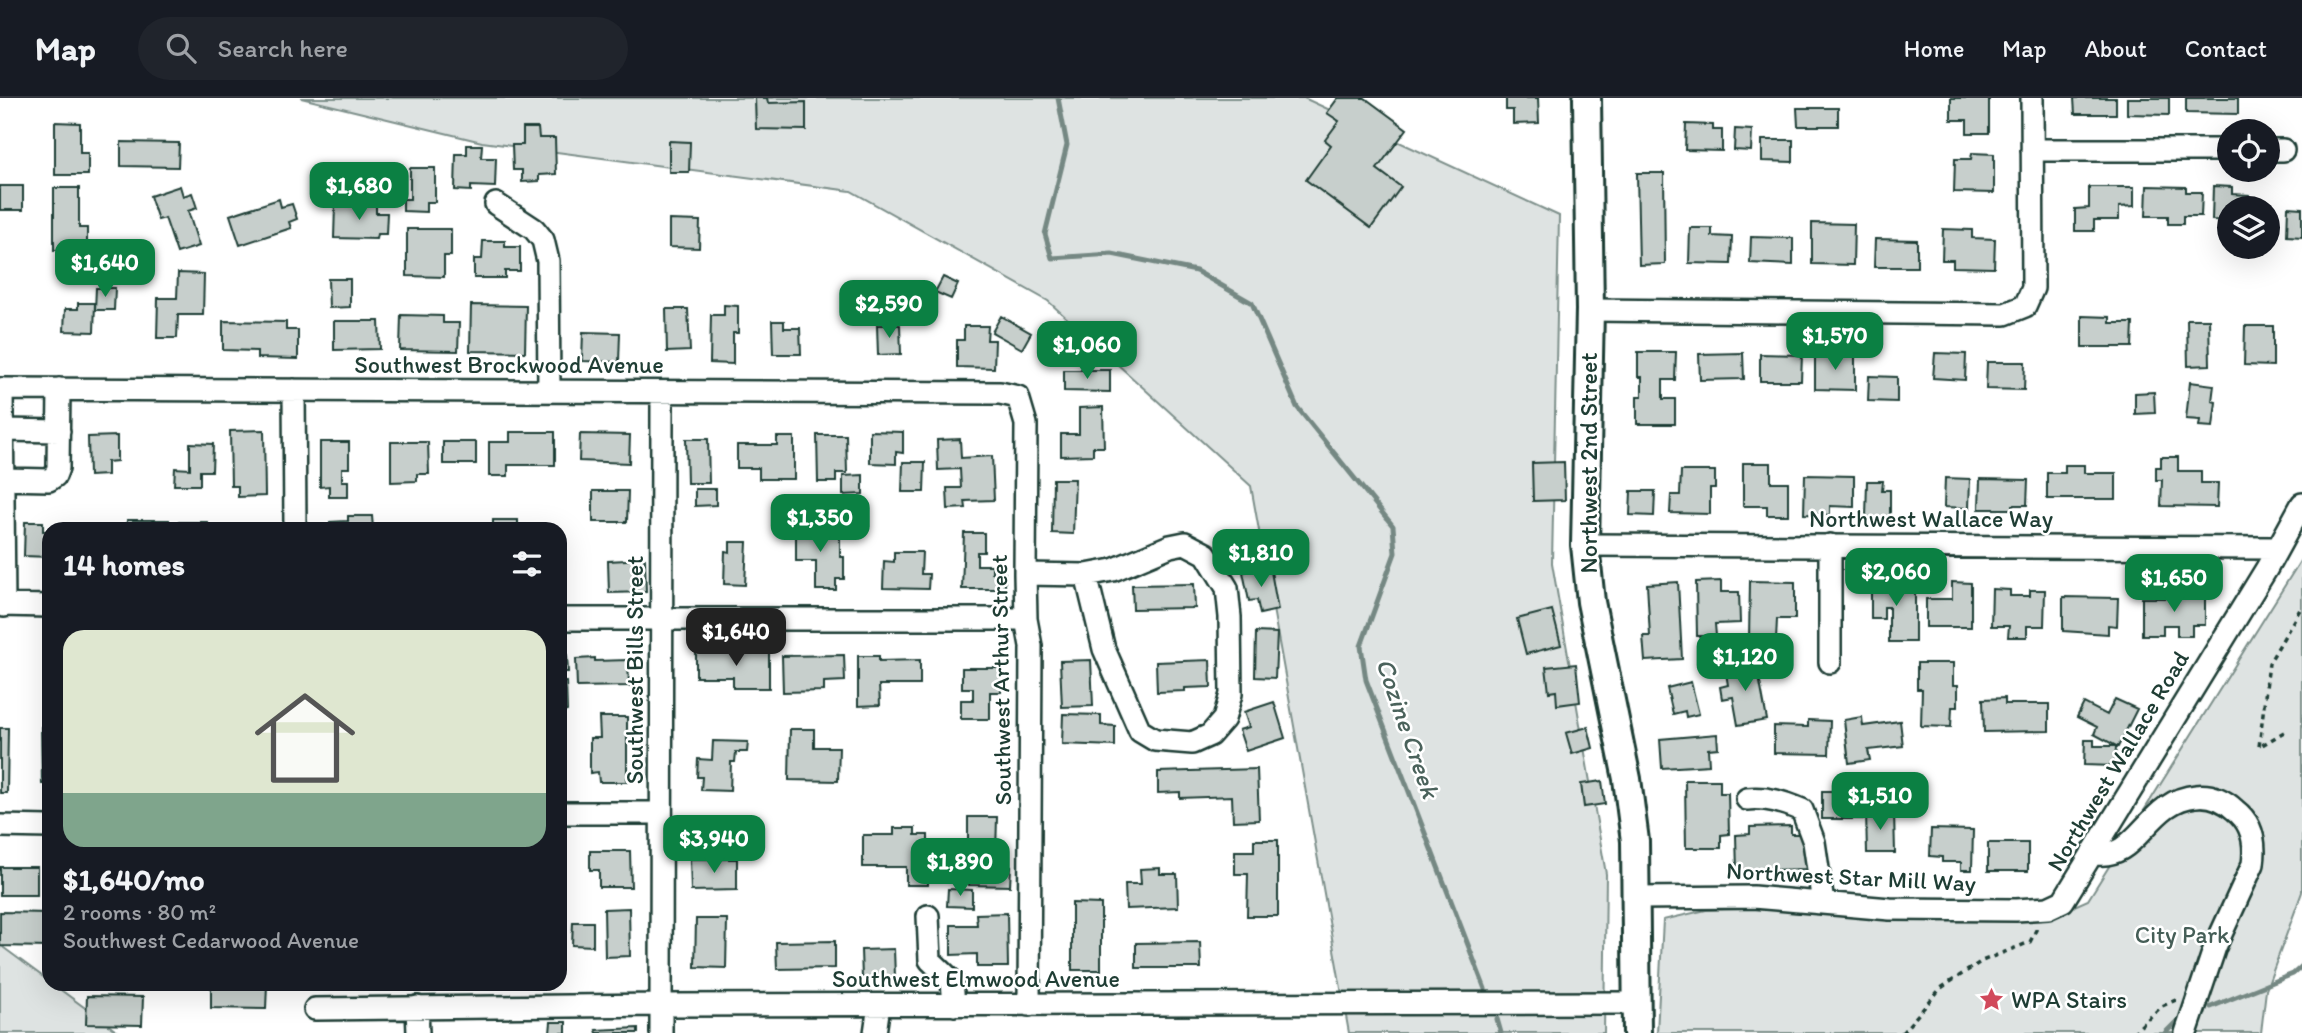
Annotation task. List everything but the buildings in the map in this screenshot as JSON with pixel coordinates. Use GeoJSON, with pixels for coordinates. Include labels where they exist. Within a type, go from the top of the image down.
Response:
{"type":"FeatureCollection","features":[{"type":"Feature","properties":{"kind":"main road","name":"Northwest 2nd Street"},"geometry":{"type":"LineString","coordinates":[[1587,98],[1590,310],[1585,545],[1597,635],[1628,779],[1635,841],[1637,1033]]}},
{"type":"Feature","properties":{"kind":"street"},"geometry":{"type":"LineString","coordinates":[[1590,310],[2005,314],[2025,306],[2033,288],[2032,98]]}},
{"type":"Feature","properties":{"kind":"street"},"geometry":{"type":"LineString","coordinates":[[2032,150],[2217,150]]}},
{"type":"Feature","properties":{"kind":"street"},"geometry":{"type":"LineString","coordinates":[[496,204],[534,229],[542,240],[548,261],[549,391]]}},
{"type":"Feature","properties":{"kind":"street"},"geometry":{"type":"LineString","coordinates":[[1,389],[2,606],[42,606]]}},
{"type":"Feature","properties":{"kind":"street","name":"Southwest Brockwood Avenue"},"geometry":{"type":"LineString","coordinates":[[1,389],[1000,393],[1018,397]]}},
{"type":"Feature","properties":{"kind":"street"},"geometry":{"type":"LineString","coordinates":[[3,479],[49,480],[55,476],[58,468],[59,389]]}},
{"type":"Feature","properties":{"kind":"street"},"geometry":{"type":"LineString","coordinates":[[294,390],[295,522]]}},
{"type":"Feature","properties":{"kind":"street","name":"Southwest Bills Street"},"geometry":{"type":"LineString","coordinates":[[662,392],[662,1033]]}},
{"type":"Feature","properties":{"kind":"street","name":"Southwest Arthur Street"},"geometry":{"type":"LineString","coordinates":[[1018,397],[1026,424],[1026,620],[1031,646],[1029,1005]]}},
{"type":"Feature","properties":{"kind":"street"},"geometry":{"type":"LineString","coordinates":[[3,430],[59,431]]}},
{"type":"Feature","properties":{"kind":"street","name":"Northwest Wallace Road"},"geometry":{"type":"LineString","coordinates":[[2055,904],[2092,853],[2267,568],[2302,504]]}},
{"type":"Feature","properties":{"kind":"street"},"geometry":{"type":"LineString","coordinates":[[1025,574],[1086,575],[1113,570],[1170,546],[1185,543],[1206,554],[1227,589],[1230,617],[1231,694],[1224,719],[1210,735],[1192,743],[1155,740],[1140,731],[1104,649],[1086,575]]}},
{"type":"Feature","properties":{"kind":"street","name":"Northwest Wallace Way"},"geometry":{"type":"LineString","coordinates":[[1585,545],[2277,548]]}},
{"type":"Feature","properties":{"kind":"street"},"geometry":{"type":"LineString","coordinates":[[1830,545],[1830,662]]}},
{"type":"Feature","properties":{"kind":"street"},"geometry":{"type":"LineString","coordinates":[[567,619],[1026,620]]}},
{"type":"Feature","properties":{"kind":"street"},"geometry":{"type":"LineString","coordinates":[[2092,853],[2110,855],[2123,849],[2158,812],[2183,797],[2201,795],[2219,799],[2242,816],[2250,827],[2253,864],[2215,947],[2186,1033]]}},
{"type":"Feature","properties":{"kind":"street"},"geometry":{"type":"LineString","coordinates":[[1747,799],[1763,797],[1802,810],[1814,842],[1823,904]]}},
{"type":"Feature","properties":{"kind":"street"},"geometry":{"type":"LineString","coordinates":[[567,813],[662,813]]}},
{"type":"Feature","properties":{"kind":"street"},"geometry":{"type":"LineString","coordinates":[[0,826],[42,827]]}},
{"type":"Feature","properties":{"kind":"street","name":"Northwest Star Mill Way"},"geometry":{"type":"LineString","coordinates":[[1636,898],[1753,897],[1890,909],[2055,904]]}},
{"type":"Feature","properties":{"kind":"street"},"geometry":{"type":"LineString","coordinates":[[928,916],[930,960],[952,981],[954,1005]]}},
{"type":"Feature","properties":{"kind":"street","name":"Southwest Elmwood Avenue"},"geometry":{"type":"LineString","coordinates":[[315,1009],[1637,1003]]}},
{"type":"Feature","properties":{"kind":"street"},"geometry":{"type":"LineString","coordinates":[[875,1033],[879,1005]]}},
{"type":"Feature","properties":{"kind":"street"},"geometry":{"type":"LineString","coordinates":[[417,1007],[418,1033]]}},
{"type":"Feature","properties":{"kind":"path"},"geometry":{"type":"LineString","coordinates":[[2284,732],[2259,747],[2269,663],[2302,606]]}},
{"type":"Feature","properties":{"kind":"path"},"geometry":{"type":"LineString","coordinates":[[1902,1033],[1941,988],[1982,961],[2030,942],[2055,904]]}},
{"type":"Feature","properties":{"kind":"path"},"geometry":{"type":"LineString","coordinates":[[2133,1033],[2162,1006],[2201,989]]}},
{"type":"Feature","properties":{"kind":"green space"},"geometry":{"type":"Polygon","coordinates":[[[301,98],[1304,98],[1559,216],[1552,563],[1606,874],[1604,1033],[1349,1033],[1251,486],[1048,301],[851,191],[482,142],[301,98]]]}},
{"type":"Feature","properties":{"kind":"green space","name":"City Park"},"geometry":{"type":"Polygon","coordinates":[[[2302,558],[2302,892],[2266,990],[2261,1033],[1657,1033],[1663,920],[1706,910],[1779,908],[2052,916],[2088,900],[2302,558]]]}},
{"type":"Feature","properties":{"kind":"green space"},"geometry":{"type":"Polygon","coordinates":[[[0,945],[42,976],[42,991],[62,991],[119,1033],[0,1033],[0,945]]]}},
{"type":"Feature","properties":{"kind":"waterway","name":"Cozine Creek"},"geometry":{"type":"LineString","coordinates":[[1058,98],[1067,145],[1045,234],[1052,258],[1112,254],[1196,271],[1252,303],[1297,407],[1393,526],[1395,553],[1361,646],[1366,680],[1485,989]]}},
{"type":"Feature","properties":{"kind":"waterway"},"geometry":{"type":"LineString","coordinates":[[2211,1007],[2293,974],[2302,966]]}},
{"type":"Feature","properties":{"kind":"waterway","name":"Cozine Creek"},"geometry":{"type":"LineString","coordinates":[[1497,1019],[1501,1033]]}},
{"type":"Feature","properties":{"kind":"waterway"},"geometry":{"type":"LineString","coordinates":[[2165,1033],[2177,1021]]}},
{"type":"Feature","properties":{"kind":"place","name":"WPA Stairs"},"geometry":{"type":"Point","coordinates":[1991,1000]}}]}
